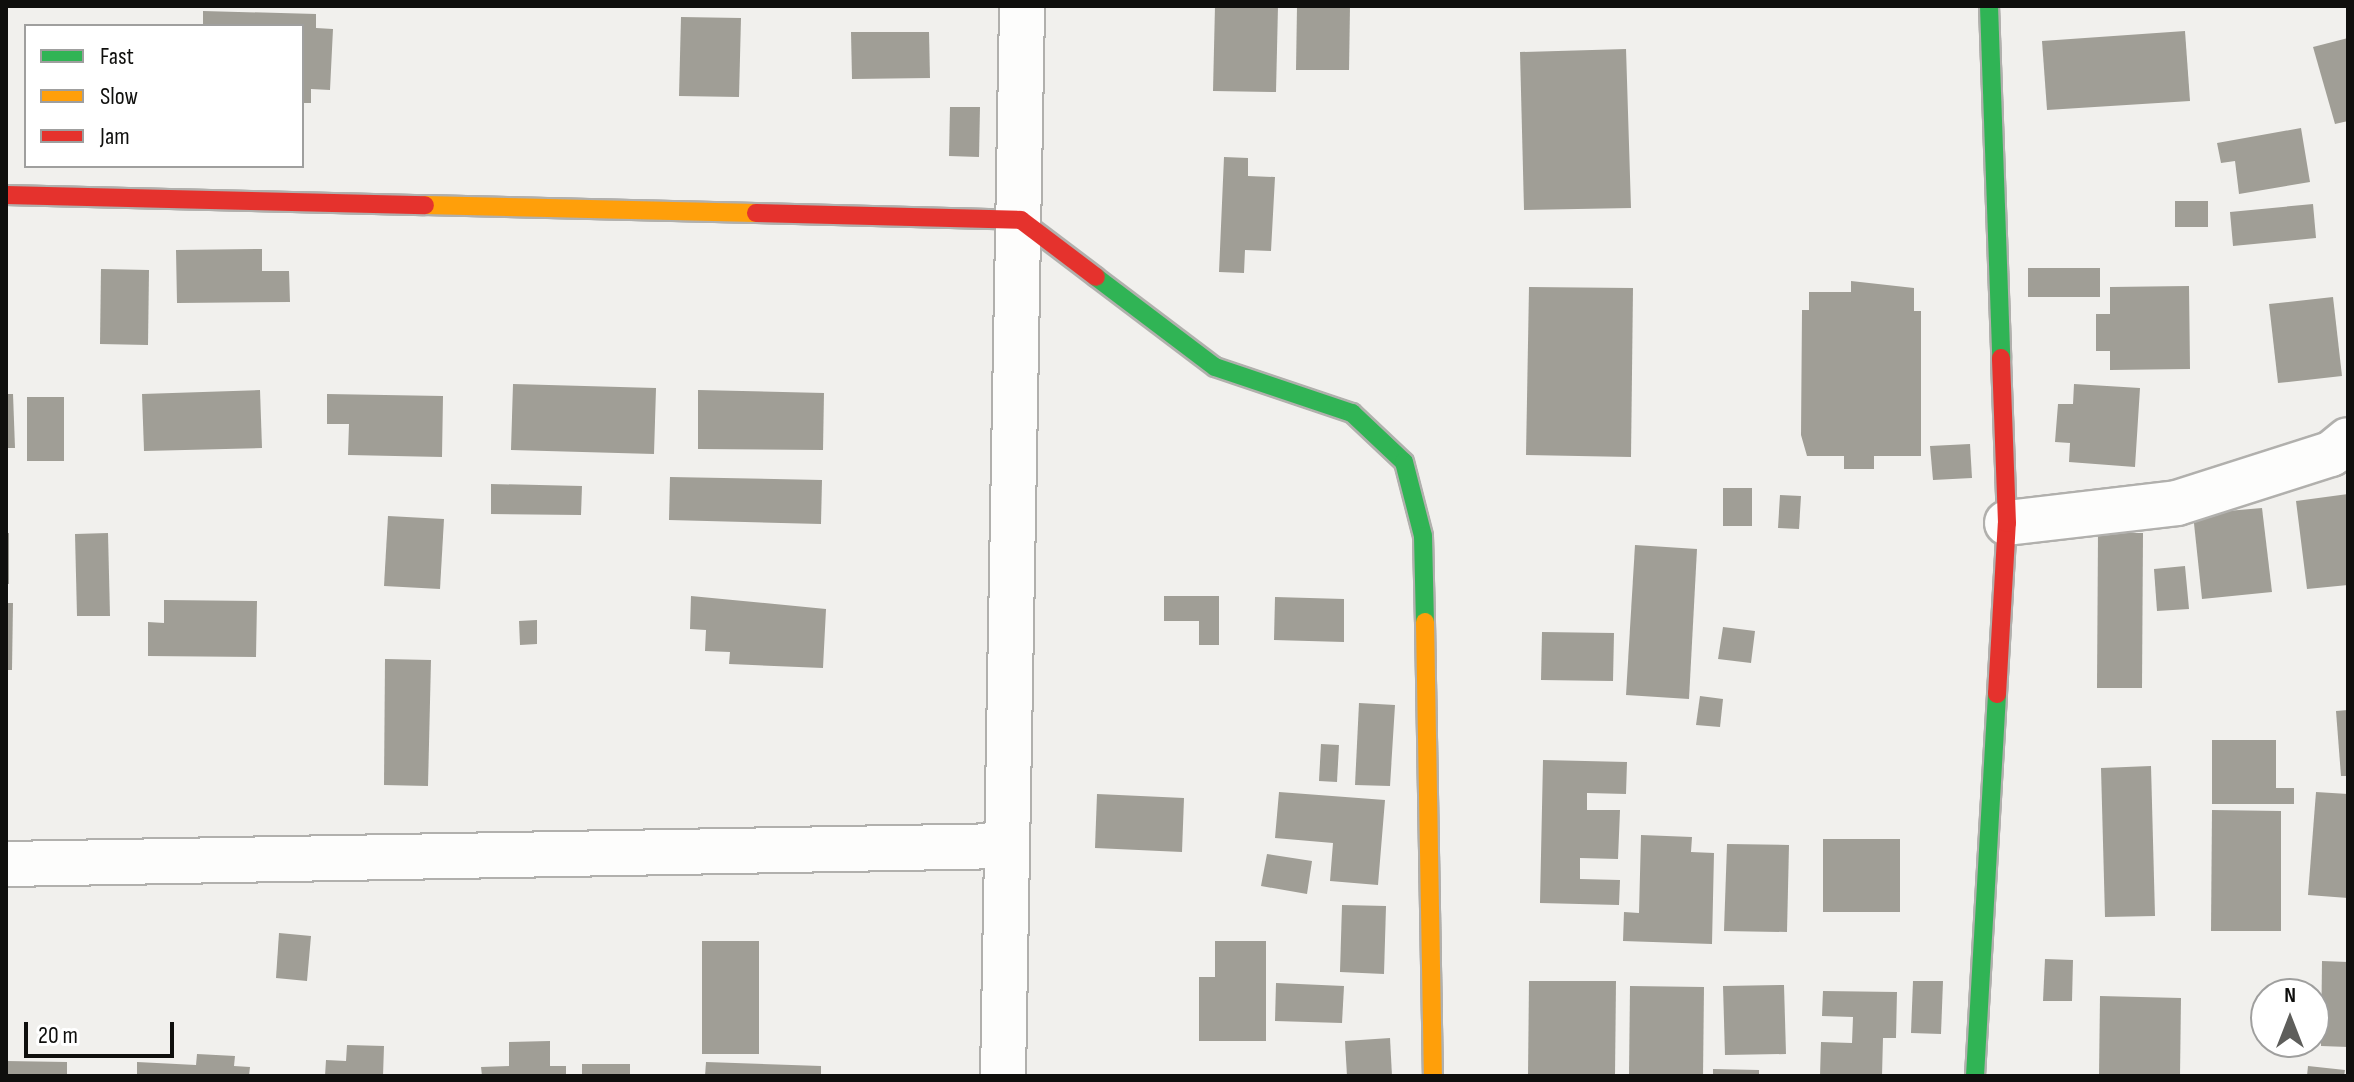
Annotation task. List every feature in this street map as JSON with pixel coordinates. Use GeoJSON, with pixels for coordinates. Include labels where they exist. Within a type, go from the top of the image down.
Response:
{"type":"FeatureCollection","features":[{"type":"Feature","properties":{"kind":"street"},"geometry":{"type":"LineString","coordinates":[[1003,1076],[1021,220],[1022,6]]}},
{"type":"Feature","properties":{"kind":"street"},"geometry":{"type":"LineString","coordinates":[[1975,1076],[2007,523],[1989,6]]}},
{"type":"Feature","properties":{"kind":"street"},"geometry":{"type":"LineString","coordinates":[[6,195],[1021,220],[1215,367],[1352,413],[1404,462],[1423,536],[1433,1076]]}},
{"type":"Feature","properties":{"kind":"street"},"geometry":{"type":"LineString","coordinates":[[2007,523],[2177,503],[2331,454],[2348,440]]}},
{"type":"Feature","properties":{"kind":"street"},"geometry":{"type":"LineString","coordinates":[[6,864],[1007,846]]}},
{"type":"Feature","properties":{"kind":"building"},"geometry":{"type":"Polygon","coordinates":[[[1215,6],[1278,6],[1276,92],[1213,91],[1215,6]]]}},
{"type":"Feature","properties":{"kind":"building"},"geometry":{"type":"Polygon","coordinates":[[[1297,6],[1350,6],[1349,70],[1296,70],[1297,6]]]}},
{"type":"Feature","properties":{"kind":"building"},"geometry":{"type":"Polygon","coordinates":[[[203,11],[316,14],[316,28],[333,29],[330,90],[311,89],[311,103],[304,103],[304,24],[203,24],[203,11]]]}},
{"type":"Feature","properties":{"kind":"building"},"geometry":{"type":"Polygon","coordinates":[[[681,17],[741,18],[739,97],[679,96],[681,17]]]}},
{"type":"Feature","properties":{"kind":"building"},"geometry":{"type":"Polygon","coordinates":[[[2185,31],[2190,101],[2047,110],[2042,41],[2185,31]]]}},
{"type":"Feature","properties":{"kind":"building"},"geometry":{"type":"Polygon","coordinates":[[[851,32],[929,32],[930,78],[852,79],[851,32]]]}},
{"type":"Feature","properties":{"kind":"building"},"geometry":{"type":"Polygon","coordinates":[[[2348,38],[2348,121],[2335,124],[2313,47],[2348,38]]]}},
{"type":"Feature","properties":{"kind":"building"},"geometry":{"type":"Polygon","coordinates":[[[1626,49],[1631,208],[1524,210],[1520,52],[1626,49]]]}},
{"type":"Feature","properties":{"kind":"building"},"geometry":{"type":"Polygon","coordinates":[[[950,107],[980,107],[979,157],[949,156],[950,107]]]}},
{"type":"Feature","properties":{"kind":"building"},"geometry":{"type":"Polygon","coordinates":[[[2301,128],[2310,182],[2239,194],[2235,161],[2221,163],[2217,143],[2301,128]]]}},
{"type":"Feature","properties":{"kind":"building"},"geometry":{"type":"Polygon","coordinates":[[[1224,157],[1248,158],[1248,176],[1275,177],[1271,251],[1245,250],[1244,273],[1219,272],[1224,157]]]}},
{"type":"Feature","properties":{"kind":"building"},"geometry":{"type":"Polygon","coordinates":[[[2175,201],[2208,201],[2208,227],[2175,227],[2175,201]]]}},
{"type":"Feature","properties":{"kind":"building"},"geometry":{"type":"Polygon","coordinates":[[[2313,204],[2316,238],[2233,246],[2230,212],[2313,204]]]}},
{"type":"Feature","properties":{"kind":"building"},"geometry":{"type":"Polygon","coordinates":[[[262,249],[262,271],[289,271],[290,302],[177,303],[176,250],[262,249]]]}},
{"type":"Feature","properties":{"kind":"building"},"geometry":{"type":"Polygon","coordinates":[[[2028,268],[2100,268],[2100,297],[2028,297],[2028,268]]]}},
{"type":"Feature","properties":{"kind":"building"},"geometry":{"type":"Polygon","coordinates":[[[101,269],[149,270],[148,345],[100,344],[101,269]]]}},
{"type":"Feature","properties":{"kind":"building"},"geometry":{"type":"Polygon","coordinates":[[[1851,281],[1914,288],[1914,311],[1921,311],[1921,456],[1874,456],[1874,469],[1844,469],[1844,456],[1807,456],[1801,435],[1802,310],[1809,310],[1809,292],[1851,292],[1851,281]]]}},
{"type":"Feature","properties":{"kind":"building"},"geometry":{"type":"Polygon","coordinates":[[[2189,286],[2190,369],[2110,370],[2110,351],[2096,351],[2096,314],[2110,314],[2110,287],[2189,286]]]}},
{"type":"Feature","properties":{"kind":"building"},"geometry":{"type":"Polygon","coordinates":[[[1529,287],[1633,288],[1631,457],[1526,455],[1529,287]]]}},
{"type":"Feature","properties":{"kind":"building"},"geometry":{"type":"Polygon","coordinates":[[[2333,297],[2342,376],[2278,383],[2269,304],[2333,297]]]}},
{"type":"Feature","properties":{"kind":"building"},"geometry":{"type":"Polygon","coordinates":[[[513,384],[656,388],[654,454],[511,450],[513,384]]]}},
{"type":"Feature","properties":{"kind":"building"},"geometry":{"type":"Polygon","coordinates":[[[2074,384],[2140,388],[2135,467],[2069,462],[2070,443],[2055,442],[2058,404],[2073,404],[2074,384]]]}},
{"type":"Feature","properties":{"kind":"building"},"geometry":{"type":"Polygon","coordinates":[[[260,390],[262,448],[144,451],[142,394],[260,390]]]}},
{"type":"Feature","properties":{"kind":"building"},"geometry":{"type":"Polygon","coordinates":[[[698,390],[824,393],[823,450],[698,449],[698,390]]]}},
{"type":"Feature","properties":{"kind":"building"},"geometry":{"type":"Polygon","coordinates":[[[6,394],[13,394],[15,448],[6,448],[6,394]]]}},
{"type":"Feature","properties":{"kind":"building"},"geometry":{"type":"Polygon","coordinates":[[[327,394],[443,396],[442,457],[348,455],[349,424],[327,424],[327,394]]]}},
{"type":"Feature","properties":{"kind":"building"},"geometry":{"type":"Polygon","coordinates":[[[27,397],[64,397],[64,461],[27,461],[27,397]]]}},
{"type":"Feature","properties":{"kind":"building"},"geometry":{"type":"Polygon","coordinates":[[[1970,444],[1972,478],[1933,480],[1930,446],[1970,444]]]}},
{"type":"Feature","properties":{"kind":"building"},"geometry":{"type":"Polygon","coordinates":[[[670,477],[822,480],[821,524],[669,520],[670,477]]]}},
{"type":"Feature","properties":{"kind":"building"},"geometry":{"type":"Polygon","coordinates":[[[491,484],[582,486],[581,515],[491,514],[491,484]]]}},
{"type":"Feature","properties":{"kind":"building"},"geometry":{"type":"Polygon","coordinates":[[[1723,488],[1752,488],[1752,526],[1723,526],[1723,488]]]}},
{"type":"Feature","properties":{"kind":"building"},"geometry":{"type":"Polygon","coordinates":[[[2348,494],[2348,585],[2307,589],[2296,501],[2348,494]]]}},
{"type":"Feature","properties":{"kind":"building"},"geometry":{"type":"Polygon","coordinates":[[[1780,495],[1801,496],[1799,529],[1778,528],[1780,495]]]}},
{"type":"Feature","properties":{"kind":"building"},"geometry":{"type":"Polygon","coordinates":[[[2262,508],[2272,592],[2202,599],[2193,514],[2262,508]]]}},
{"type":"Feature","properties":{"kind":"building"},"geometry":{"type":"Polygon","coordinates":[[[388,516],[444,519],[440,589],[384,586],[388,516]]]}},
{"type":"Feature","properties":{"kind":"building"},"geometry":{"type":"Polygon","coordinates":[[[6,533],[9,533],[9,584],[6,584],[6,533]]]}},
{"type":"Feature","properties":{"kind":"building"},"geometry":{"type":"Polygon","coordinates":[[[108,533],[110,616],[77,616],[75,534],[108,533]]]}},
{"type":"Feature","properties":{"kind":"building"},"geometry":{"type":"Polygon","coordinates":[[[2098,533],[2143,533],[2142,688],[2097,688],[2098,533]]]}},
{"type":"Feature","properties":{"kind":"building"},"geometry":{"type":"Polygon","coordinates":[[[1635,545],[1697,549],[1689,699],[1626,695],[1635,545]]]}},
{"type":"Feature","properties":{"kind":"building"},"geometry":{"type":"Polygon","coordinates":[[[2185,566],[2189,609],[2157,611],[2154,569],[2185,566]]]}},
{"type":"Feature","properties":{"kind":"building"},"geometry":{"type":"Polygon","coordinates":[[[691,596],[826,609],[823,668],[729,664],[730,652],[705,651],[706,630],[690,629],[691,596]]]}},
{"type":"Feature","properties":{"kind":"building"},"geometry":{"type":"Polygon","coordinates":[[[1164,596],[1219,596],[1219,645],[1199,645],[1199,621],[1164,621],[1164,596]]]}},
{"type":"Feature","properties":{"kind":"building"},"geometry":{"type":"Polygon","coordinates":[[[1275,597],[1344,599],[1344,642],[1274,640],[1275,597]]]}},
{"type":"Feature","properties":{"kind":"building"},"geometry":{"type":"Polygon","coordinates":[[[164,600],[257,601],[256,657],[148,656],[148,622],[164,623],[164,600]]]}},
{"type":"Feature","properties":{"kind":"building"},"geometry":{"type":"Polygon","coordinates":[[[6,603],[13,603],[12,670],[6,670],[6,603]]]}},
{"type":"Feature","properties":{"kind":"building"},"geometry":{"type":"Polygon","coordinates":[[[537,620],[537,644],[520,645],[519,621],[537,620]]]}},
{"type":"Feature","properties":{"kind":"building"},"geometry":{"type":"Polygon","coordinates":[[[1723,627],[1755,631],[1751,663],[1718,659],[1723,627]]]}},
{"type":"Feature","properties":{"kind":"building"},"geometry":{"type":"Polygon","coordinates":[[[1542,632],[1614,633],[1613,681],[1541,680],[1542,632]]]}},
{"type":"Feature","properties":{"kind":"building"},"geometry":{"type":"Polygon","coordinates":[[[385,659],[431,660],[428,786],[384,785],[385,659]]]}},
{"type":"Feature","properties":{"kind":"building"},"geometry":{"type":"Polygon","coordinates":[[[1700,696],[1723,699],[1720,727],[1696,725],[1700,696]]]}},
{"type":"Feature","properties":{"kind":"building"},"geometry":{"type":"Polygon","coordinates":[[[1359,703],[1395,705],[1390,786],[1355,785],[1359,703]]]}},
{"type":"Feature","properties":{"kind":"building"},"geometry":{"type":"Polygon","coordinates":[[[2348,710],[2348,776],[2341,776],[2336,711],[2348,710]]]}},
{"type":"Feature","properties":{"kind":"building"},"geometry":{"type":"Polygon","coordinates":[[[2212,740],[2276,740],[2276,788],[2294,788],[2294,804],[2212,804],[2212,740]]]}},
{"type":"Feature","properties":{"kind":"building"},"geometry":{"type":"Polygon","coordinates":[[[1321,744],[1339,745],[1337,782],[1319,781],[1321,744]]]}},
{"type":"Feature","properties":{"kind":"building"},"geometry":{"type":"Polygon","coordinates":[[[1543,760],[1627,762],[1626,794],[1587,793],[1587,810],[1620,810],[1618,859],[1580,858],[1580,879],[1620,880],[1619,905],[1540,903],[1543,760]]]}},
{"type":"Feature","properties":{"kind":"building"},"geometry":{"type":"Polygon","coordinates":[[[2151,766],[2155,916],[2105,917],[2101,768],[2151,766]]]}},
{"type":"Feature","properties":{"kind":"building"},"geometry":{"type":"Polygon","coordinates":[[[1279,792],[1385,800],[1378,885],[1330,881],[1333,843],[1275,838],[1279,792]]]}},
{"type":"Feature","properties":{"kind":"building"},"geometry":{"type":"Polygon","coordinates":[[[2316,792],[2348,794],[2348,898],[2308,895],[2316,792]]]}},
{"type":"Feature","properties":{"kind":"building"},"geometry":{"type":"Polygon","coordinates":[[[1097,794],[1184,798],[1182,852],[1095,848],[1097,794]]]}},
{"type":"Feature","properties":{"kind":"building"},"geometry":{"type":"Polygon","coordinates":[[[2212,810],[2281,811],[2281,931],[2211,931],[2212,810]]]}},
{"type":"Feature","properties":{"kind":"building"},"geometry":{"type":"Polygon","coordinates":[[[1641,835],[1692,837],[1691,852],[1714,853],[1712,944],[1623,941],[1624,912],[1639,913],[1641,835]]]}},
{"type":"Feature","properties":{"kind":"building"},"geometry":{"type":"Polygon","coordinates":[[[1823,839],[1900,839],[1900,912],[1823,912],[1823,839]]]}},
{"type":"Feature","properties":{"kind":"building"},"geometry":{"type":"Polygon","coordinates":[[[1727,844],[1789,845],[1787,932],[1724,931],[1727,844]]]}},
{"type":"Feature","properties":{"kind":"building"},"geometry":{"type":"Polygon","coordinates":[[[1267,854],[1312,861],[1307,894],[1261,886],[1267,854]]]}},
{"type":"Feature","properties":{"kind":"building"},"geometry":{"type":"Polygon","coordinates":[[[1342,905],[1386,906],[1384,974],[1340,972],[1342,905]]]}},
{"type":"Feature","properties":{"kind":"building"},"geometry":{"type":"Polygon","coordinates":[[[279,933],[311,936],[307,981],[276,978],[279,933]]]}},
{"type":"Feature","properties":{"kind":"building"},"geometry":{"type":"Polygon","coordinates":[[[702,941],[759,941],[759,1054],[702,1054],[702,941]]]}},
{"type":"Feature","properties":{"kind":"building"},"geometry":{"type":"Polygon","coordinates":[[[1215,941],[1266,941],[1266,1041],[1199,1041],[1199,977],[1215,977],[1215,941]]]}},
{"type":"Feature","properties":{"kind":"building"},"geometry":{"type":"Polygon","coordinates":[[[2045,959],[2073,960],[2072,1001],[2043,1001],[2045,959]]]}},
{"type":"Feature","properties":{"kind":"building"},"geometry":{"type":"Polygon","coordinates":[[[2322,961],[2348,962],[2348,1047],[2330,1046],[2330,978],[2322,978],[2322,961]]]}},
{"type":"Feature","properties":{"kind":"building"},"geometry":{"type":"Polygon","coordinates":[[[1529,981],[1616,981],[1615,1076],[1528,1076],[1529,981]]]}},
{"type":"Feature","properties":{"kind":"building"},"geometry":{"type":"Polygon","coordinates":[[[1913,981],[1943,981],[1941,1034],[1911,1033],[1913,981]]]}},
{"type":"Feature","properties":{"kind":"building"},"geometry":{"type":"Polygon","coordinates":[[[1276,983],[1344,986],[1342,1023],[1275,1021],[1276,983]]]}},
{"type":"Feature","properties":{"kind":"building"},"geometry":{"type":"Polygon","coordinates":[[[1784,985],[1786,1054],[1725,1055],[1723,986],[1784,985]]]}},
{"type":"Feature","properties":{"kind":"building"},"geometry":{"type":"Polygon","coordinates":[[[1630,986],[1704,987],[1703,1076],[1629,1076],[1630,986]]]}},
{"type":"Feature","properties":{"kind":"building"},"geometry":{"type":"Polygon","coordinates":[[[1823,991],[1897,992],[1896,1038],[1883,1038],[1882,1076],[1820,1076],[1821,1042],[1852,1043],[1853,1017],[1822,1016],[1823,991]]]}},
{"type":"Feature","properties":{"kind":"building"},"geometry":{"type":"Polygon","coordinates":[[[2100,996],[2181,998],[2180,1076],[2099,1076],[2100,996]]]}},
{"type":"Feature","properties":{"kind":"building"},"geometry":{"type":"Polygon","coordinates":[[[1390,1038],[1392,1076],[1347,1076],[1345,1041],[1390,1038]]]}},
{"type":"Feature","properties":{"kind":"building"},"geometry":{"type":"Polygon","coordinates":[[[550,1041],[550,1066],[566,1066],[566,1076],[482,1076],[481,1067],[509,1066],[509,1042],[550,1041]]]}},
{"type":"Feature","properties":{"kind":"building"},"geometry":{"type":"Polygon","coordinates":[[[347,1045],[384,1046],[383,1076],[325,1076],[326,1060],[346,1061],[347,1045]]]}},
{"type":"Feature","properties":{"kind":"building"},"geometry":{"type":"Polygon","coordinates":[[[197,1054],[235,1056],[234,1066],[250,1067],[249,1076],[137,1076],[137,1062],[196,1065],[197,1054]]]}},
{"type":"Feature","properties":{"kind":"building"},"geometry":{"type":"Polygon","coordinates":[[[6,1061],[67,1062],[67,1076],[6,1076],[6,1061]]]}},
{"type":"Feature","properties":{"kind":"building"},"geometry":{"type":"Polygon","coordinates":[[[706,1062],[821,1066],[821,1076],[705,1076],[706,1062]]]}},
{"type":"Feature","properties":{"kind":"building"},"geometry":{"type":"Polygon","coordinates":[[[582,1064],[630,1064],[630,1076],[582,1076],[582,1064]]]}},
{"type":"Feature","properties":{"kind":"building"},"geometry":{"type":"Polygon","coordinates":[[[2308,1066],[2345,1070],[2344,1076],[2307,1076],[2308,1066]]]}},
{"type":"Feature","properties":{"kind":"building"},"geometry":{"type":"Polygon","coordinates":[[[1713,1069],[1759,1070],[1759,1076],[1713,1076],[1713,1069]]]}},
{"type":"Feature","properties":{"kind":"traffic: fast"},"geometry":{"type":"LineString","coordinates":[[1989,6],[2001,358]]}},
{"type":"Feature","properties":{"kind":"traffic: fast"},"geometry":{"type":"LineString","coordinates":[[1096,277],[1215,367],[1352,413],[1404,462],[1423,536],[1425,622]]}},
{"type":"Feature","properties":{"kind":"traffic: fast"},"geometry":{"type":"LineString","coordinates":[[1975,1076],[1997,694]]}},
{"type":"Feature","properties":{"kind":"traffic: slow"},"geometry":{"type":"LineString","coordinates":[[425,205],[756,213]]}},
{"type":"Feature","properties":{"kind":"traffic: slow"},"geometry":{"type":"LineString","coordinates":[[1425,622],[1433,1076]]}},
{"type":"Feature","properties":{"kind":"traffic: jam"},"geometry":{"type":"LineString","coordinates":[[6,195],[425,205]]}},
{"type":"Feature","properties":{"kind":"traffic: jam"},"geometry":{"type":"LineString","coordinates":[[756,213],[1021,220],[1096,277]]}},
{"type":"Feature","properties":{"kind":"traffic: jam"},"geometry":{"type":"LineString","coordinates":[[1997,694],[2007,523],[2001,358]]}}]}
